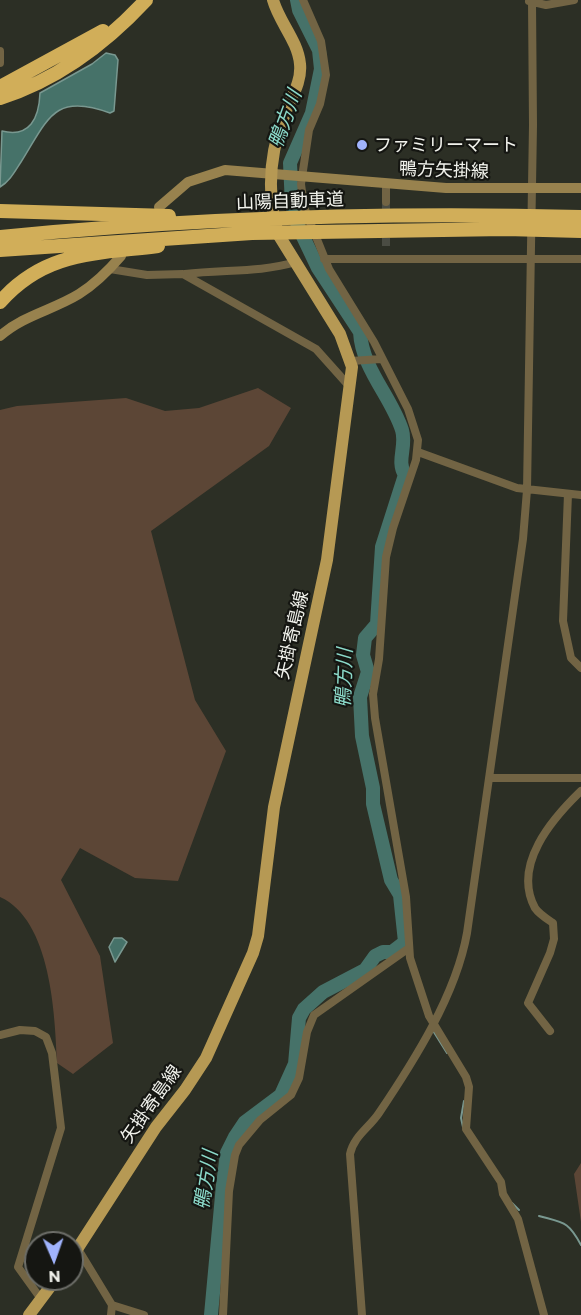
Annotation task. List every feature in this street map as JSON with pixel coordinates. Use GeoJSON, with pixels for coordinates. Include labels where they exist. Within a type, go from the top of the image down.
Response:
{"type":"FeatureCollection","features":[{"type":"Feature","properties":{"kind":"highway"},"geometry":{"type":"LineString","coordinates":[[0,87],[107,28],[137,0]]}},
{"type":"Feature","properties":{"kind":"highway"},"geometry":{"type":"LineString","coordinates":[[0,98],[22,91],[73,64],[126,21],[146,0]]}},
{"type":"Feature","properties":{"kind":"highway"},"geometry":{"type":"LineString","coordinates":[[0,212],[179,216],[217,221]]}},
{"type":"Feature","properties":{"kind":"highway","name":"山陽自動車道"},"geometry":{"type":"LineString","coordinates":[[0,237],[217,221],[251,230],[311,218],[556,223],[581,217]]}},
{"type":"Feature","properties":{"kind":"highway","name":"山陽自動車道"},"geometry":{"type":"LineString","coordinates":[[0,250],[251,230],[315,232],[506,222]]}},
{"type":"Feature","properties":{"kind":"highway","name":"山陽自動車道"},"geometry":{"type":"LineString","coordinates":[[556,223],[581,231]]}},
{"type":"Feature","properties":{"kind":"highway"},"geometry":{"type":"LineString","coordinates":[[0,302],[27,276],[54,262],[251,230]]}},
{"type":"Feature","properties":{"kind":"main road","name":"矢掛寄島線"},"geometry":{"type":"LineString","coordinates":[[84,1239],[156,1127],[206,1058],[256,944],[274,807],[327,560],[357,360],[278,234],[273,215],[278,133],[299,79],[300,63],[273,0]]}},
{"type":"Feature","properties":{"kind":"main road","name":"鴨方矢掛線"},"geometry":{"type":"LineString","coordinates":[[159,207],[179,189],[198,177],[225,170],[386,185],[446,188],[581,188]]}},
{"type":"Feature","properties":{"kind":"main road"},"geometry":{"type":"LineString","coordinates":[[0,336],[22,319],[79,294],[110,269],[121,256]]}},
{"type":"Feature","properties":{"kind":"main road"},"geometry":{"type":"LineString","coordinates":[[29,1315],[46,1291]]}},
{"type":"Feature","properties":{"kind":"street"},"geometry":{"type":"LineString","coordinates":[[303,0],[321,41],[326,75],[320,104],[309,130],[300,176],[304,207],[324,259],[408,409],[415,427],[418,452],[386,557],[379,659],[373,694],[384,775],[406,897],[406,948],[431,1026],[466,1077],[469,1087],[466,1129],[501,1182],[503,1194],[518,1219],[544,1315]]}},
{"type":"Feature","properties":{"kind":"street"},"geometry":{"type":"LineString","coordinates":[[362,1315],[350,1154],[356,1138],[377,1116],[431,1026],[454,981],[465,948],[520,561],[527,490],[532,188],[530,1],[546,5],[574,0]]}},
{"type":"Feature","properties":{"kind":"street"},"geometry":{"type":"LineString","coordinates":[[0,51],[0,63]]}},
{"type":"Feature","properties":{"kind":"street"},"geometry":{"type":"LineString","coordinates":[[386,185],[386,202]]}},
{"type":"Feature","properties":{"kind":"street"},"geometry":{"type":"LineString","coordinates":[[386,248],[387,258]]}},
{"type":"Feature","properties":{"kind":"street"},"geometry":{"type":"LineString","coordinates":[[324,259],[581,259]]}},
{"type":"Feature","properties":{"kind":"street"},"geometry":{"type":"LineString","coordinates":[[110,269],[147,275],[183,274],[214,270],[252,271],[296,262]]}},
{"type":"Feature","properties":{"kind":"street"},"geometry":{"type":"LineString","coordinates":[[183,274],[316,349],[352,388]]}},
{"type":"Feature","properties":{"kind":"street"},"geometry":{"type":"LineString","coordinates":[[357,360],[380,359]]}},
{"type":"Feature","properties":{"kind":"street"},"geometry":{"type":"LineString","coordinates":[[418,452],[527,490],[581,495]]}},
{"type":"Feature","properties":{"kind":"street"},"geometry":{"type":"LineString","coordinates":[[568,494],[563,621],[571,658],[581,668]]}},
{"type":"Feature","properties":{"kind":"street"},"geometry":{"type":"LineString","coordinates":[[489,778],[581,778]]}},
{"type":"Feature","properties":{"kind":"street"},"geometry":{"type":"LineString","coordinates":[[550,1031],[528,1003],[554,939],[553,923],[536,910],[529,891],[532,861],[536,845],[581,791]]}},
{"type":"Feature","properties":{"kind":"street"},"geometry":{"type":"LineString","coordinates":[[223,1315],[230,1178],[239,1145],[261,1120],[291,1095],[299,1077],[307,1032],[314,1015],[406,948]]}},
{"type":"Feature","properties":{"kind":"street"},"geometry":{"type":"LineString","coordinates":[[0,1035],[20,1030],[35,1031],[46,1037],[52,1053],[61,1128],[18,1267],[40,1299]]}},
{"type":"Feature","properties":{"kind":"street"},"geometry":{"type":"LineString","coordinates":[[84,1266],[112,1305],[144,1315]]}},
{"type":"Feature","properties":{"kind":"street"},"geometry":{"type":"LineString","coordinates":[[111,1315],[112,1305]]}},
{"type":"Feature","properties":{"kind":"shaded area"},"geometry":{"type":"Polygon","coordinates":[[[258,388],[291,408],[269,446],[151,531],[195,700],[226,751],[178,881],[135,878],[80,848],[61,880],[100,956],[113,1043],[73,1074],[57,1063],[52,995],[40,947],[30,926],[17,909],[0,897],[0,410],[17,406],[126,398],[165,411],[199,408],[258,388]]]}},
{"type":"Feature","properties":{"kind":"shaded area"},"geometry":{"type":"Polygon","coordinates":[[[581,1163],[581,1222],[574,1174],[581,1163]]]}},
{"type":"Feature","properties":{"kind":"water"},"geometry":{"type":"Polygon","coordinates":[[[106,53],[115,55],[118,60],[114,111],[110,113],[91,107],[76,106],[64,108],[55,113],[38,133],[12,176],[0,187],[2,131],[20,132],[26,129],[35,118],[40,93],[92,64],[106,53]]]}},
{"type":"Feature","properties":{"kind":"water"},"geometry":{"type":"Polygon","coordinates":[[[114,938],[122,938],[127,942],[115,962],[109,947],[114,938]]]}},
{"type":"Feature","properties":{"kind":"waterway","name":"鴨方川"},"geometry":{"type":"LineString","coordinates":[[211,1315],[227,1153],[235,1137],[245,1122],[281,1095],[295,1064],[299,1018],[304,1009],[323,992],[365,970],[375,956],[383,952],[392,952],[405,942],[400,895],[391,880],[373,804],[373,788],[362,736],[360,697],[368,672],[363,655],[365,638],[377,624],[382,547],[405,475],[401,464],[403,436],[397,418],[366,358],[360,332],[318,268],[298,226],[292,205],[290,163],[312,113],[321,69],[319,50],[299,10],[297,0]]}},
{"type":"Feature","properties":{"kind":"waterway"},"geometry":{"type":"LineString","coordinates":[[432,1029],[447,1053]]}},
{"type":"Feature","properties":{"kind":"waterway"},"geometry":{"type":"LineString","coordinates":[[463,1127],[461,1118],[464,1101]]}},
{"type":"Feature","properties":{"kind":"waterway"},"geometry":{"type":"LineString","coordinates":[[512,1203],[519,1210]]}},
{"type":"Feature","properties":{"kind":"waterway"},"geometry":{"type":"LineString","coordinates":[[539,1216],[569,1227],[581,1245]]}},
{"type":"Feature","properties":{"kind":"tunnel"},"geometry":{"type":"LineString","coordinates":[[386,202],[386,248]]}},
{"type":"Feature","properties":{"kind":"place","name":"ファミリーマート"},"geometry":{"type":"Point","coordinates":[362,145]}}]}
